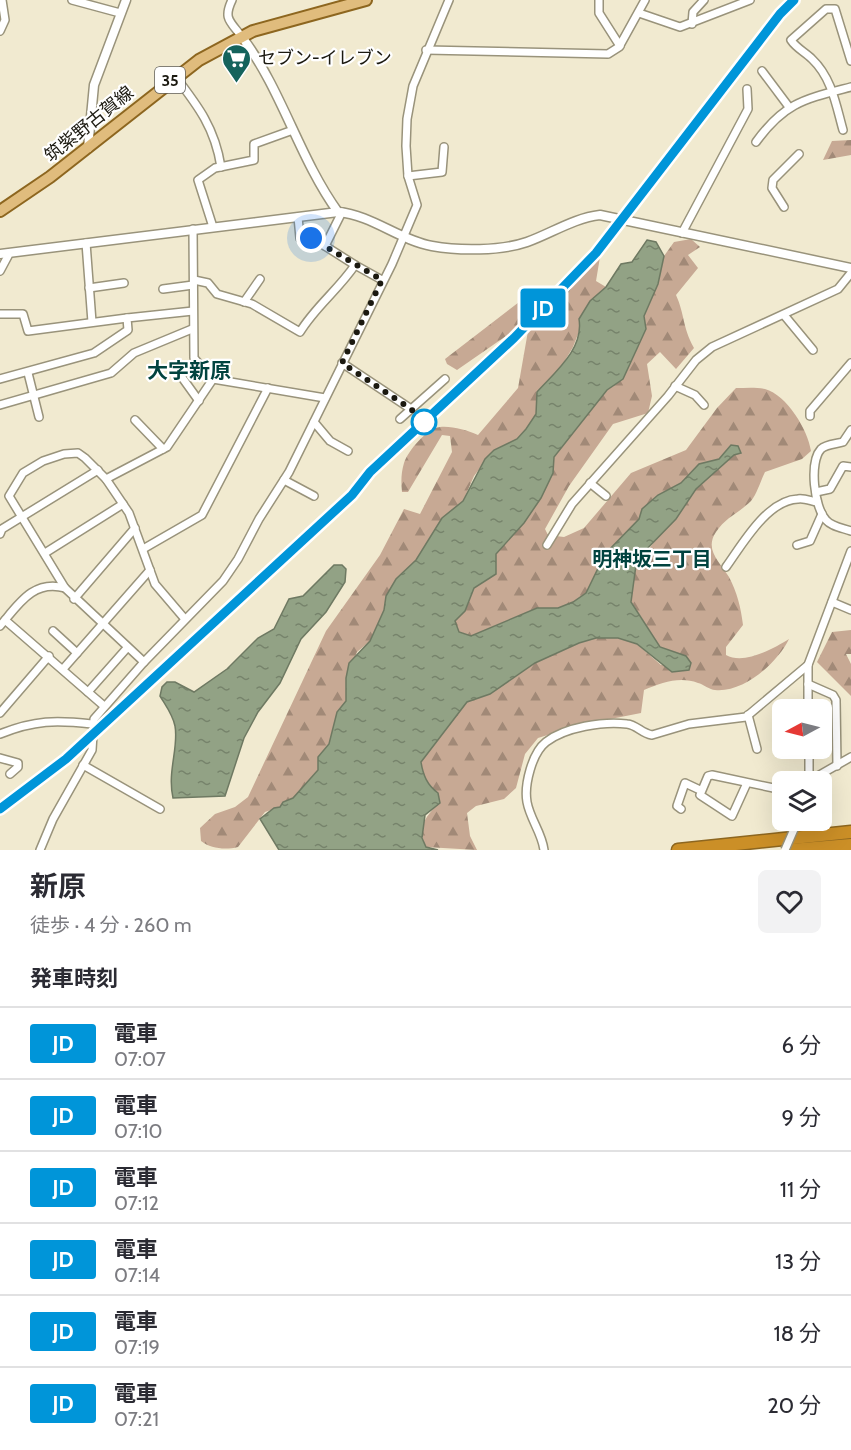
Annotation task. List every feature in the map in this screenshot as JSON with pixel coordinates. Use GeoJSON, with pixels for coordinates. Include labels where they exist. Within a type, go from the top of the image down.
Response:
{"type":"FeatureCollection","features":[{"type":"Feature","properties":{"kind":"highway"},"geometry":{"type":"LineString","coordinates":[[678,850],[851,832]]}},
{"type":"Feature","properties":{"kind":"highway"},"geometry":{"type":"LineString","coordinates":[[791,850],[851,845]]}},
{"type":"Feature","properties":{"kind":"main road","name":"筑紫野古賀線"},"geometry":{"type":"LineString","coordinates":[[0,211],[87,148],[175,76],[242,37],[279,23],[366,0]]}},
{"type":"Feature","properties":{"kind":"street"},"geometry":{"type":"LineString","coordinates":[[0,31],[5,20],[3,0]]}},
{"type":"Feature","properties":{"kind":"street"},"geometry":{"type":"LineString","coordinates":[[72,0],[120,13]]}},
{"type":"Feature","properties":{"kind":"street"},"geometry":{"type":"LineString","coordinates":[[87,148],[94,85],[126,0]]}},
{"type":"Feature","properties":{"kind":"street"},"geometry":{"type":"LineString","coordinates":[[232,0],[227,18],[242,37],[313,171],[340,212]]}},
{"type":"Feature","properties":{"kind":"street"},"geometry":{"type":"LineString","coordinates":[[40,850],[53,819],[92,750],[92,724],[104,706],[184,618],[223,581],[284,480],[404,237],[417,205],[408,176],[406,119],[413,86],[426,50],[449,0]]}},
{"type":"Feature","properties":{"kind":"street"},"geometry":{"type":"LineString","coordinates":[[599,0],[598,13],[620,46]]}},
{"type":"Feature","properties":{"kind":"street"},"geometry":{"type":"LineString","coordinates":[[426,50],[593,55],[615,51],[645,0]]}},
{"type":"Feature","properties":{"kind":"street"},"geometry":{"type":"LineString","coordinates":[[692,24],[693,12],[704,0]]}},
{"type":"Feature","properties":{"kind":"street"},"geometry":{"type":"LineString","coordinates":[[639,13],[680,27],[750,0]]}},
{"type":"Feature","properties":{"kind":"street"},"geometry":{"type":"LineString","coordinates":[[843,130],[833,92],[813,59],[790,40],[826,9],[835,9],[851,61]]}},
{"type":"Feature","properties":{"kind":"street"},"geometry":{"type":"LineString","coordinates":[[762,71],[789,107]]}},
{"type":"Feature","properties":{"kind":"street"},"geometry":{"type":"LineString","coordinates":[[175,76],[201,111],[217,142],[220,166]]}},
{"type":"Feature","properties":{"kind":"street"},"geometry":{"type":"LineString","coordinates":[[756,142],[772,120],[789,107],[851,87]]}},
{"type":"Feature","properties":{"kind":"street"},"geometry":{"type":"LineString","coordinates":[[681,233],[748,109],[747,88]]}},
{"type":"Feature","properties":{"kind":"street"},"geometry":{"type":"LineString","coordinates":[[213,227],[198,180],[220,166],[254,160],[255,144],[293,130]]}},
{"type":"Feature","properties":{"kind":"street"},"geometry":{"type":"LineString","coordinates":[[408,176],[442,172],[444,147]]}},
{"type":"Feature","properties":{"kind":"street"},"geometry":{"type":"LineString","coordinates":[[784,207],[772,188],[773,180],[799,154]]}},
{"type":"Feature","properties":{"kind":"street"},"geometry":{"type":"LineString","coordinates":[[325,246],[340,212]]}},
{"type":"Feature","properties":{"kind":"street"},"geometry":{"type":"LineString","coordinates":[[0,271],[4,255],[340,212],[362,217],[404,237],[442,247],[525,243],[577,220],[600,215],[851,270],[838,289],[712,347],[696,360],[572,504],[547,545]]}},
{"type":"Feature","properties":{"kind":"street"},"geometry":{"type":"LineString","coordinates":[[298,217],[300,238],[311,238],[382,280]]}},
{"type":"Feature","properties":{"kind":"street"},"geometry":{"type":"LineString","coordinates":[[193,229],[194,358],[213,379],[325,398]]}},
{"type":"Feature","properties":{"kind":"street"},"geometry":{"type":"LineString","coordinates":[[86,243],[92,322]]}},
{"type":"Feature","properties":{"kind":"street"},"geometry":{"type":"LineString","coordinates":[[163,289],[208,282],[217,294],[244,302],[300,332],[311,314],[329,297],[355,265]]}},
{"type":"Feature","properties":{"kind":"street"},"geometry":{"type":"LineString","coordinates":[[244,302],[260,279]]}},
{"type":"Feature","properties":{"kind":"street"},"geometry":{"type":"LineString","coordinates":[[89,288],[124,283]]}},
{"type":"Feature","properties":{"kind":"street"},"geometry":{"type":"LineString","coordinates":[[0,314],[23,314],[28,331],[193,311]]}},
{"type":"Feature","properties":{"kind":"street"},"geometry":{"type":"LineString","coordinates":[[784,315],[813,351]]}},
{"type":"Feature","properties":{"kind":"street"},"geometry":{"type":"LineString","coordinates":[[0,379],[94,353],[128,330],[127,318]]}},
{"type":"Feature","properties":{"kind":"street"},"geometry":{"type":"LineString","coordinates":[[0,405],[111,373],[134,353],[192,329]]}},
{"type":"Feature","properties":{"kind":"street"},"geometry":{"type":"LineString","coordinates":[[342,363],[411,409]]}},
{"type":"Feature","properties":{"kind":"street"},"geometry":{"type":"LineString","coordinates":[[810,416],[810,411],[851,363]]}},
{"type":"Feature","properties":{"kind":"street"},"geometry":{"type":"LineString","coordinates":[[28,373],[39,417]]}},
{"type":"Feature","properties":{"kind":"street"},"geometry":{"type":"LineString","coordinates":[[181,376],[199,401]]}},
{"type":"Feature","properties":{"kind":"street"},"geometry":{"type":"LineString","coordinates":[[106,479],[163,449],[177,436],[213,379]]}},
{"type":"Feature","properties":{"kind":"street"},"geometry":{"type":"LineString","coordinates":[[400,419],[445,380]]}},
{"type":"Feature","properties":{"kind":"street"},"geometry":{"type":"LineString","coordinates":[[675,386],[695,395],[704,405]]}},
{"type":"Feature","properties":{"kind":"street"},"geometry":{"type":"LineString","coordinates":[[143,549],[202,515],[268,388]]}},
{"type":"Feature","properties":{"kind":"street"},"geometry":{"type":"LineString","coordinates":[[135,420],[163,449]]}},
{"type":"Feature","properties":{"kind":"street"},"geometry":{"type":"LineString","coordinates":[[314,422],[330,441],[348,451]]}},
{"type":"Feature","properties":{"kind":"street"},"geometry":{"type":"LineString","coordinates":[[851,430],[843,442],[824,446],[819,451],[814,476],[817,502],[822,514],[834,526],[851,531]]}},
{"type":"Feature","properties":{"kind":"street"},"geometry":{"type":"LineString","coordinates":[[0,501],[9,496],[23,472],[43,461],[64,454],[78,453],[106,479],[123,504],[135,528],[160,593],[184,618]]}},
{"type":"Feature","properties":{"kind":"street"},"geometry":{"type":"LineString","coordinates":[[816,492],[830,489],[843,466],[851,467]]}},
{"type":"Feature","properties":{"kind":"street"},"geometry":{"type":"LineString","coordinates":[[0,534],[2,529],[98,471]]}},
{"type":"Feature","properties":{"kind":"street"},"geometry":{"type":"LineString","coordinates":[[284,480],[314,496]]}},
{"type":"Feature","properties":{"kind":"street"},"geometry":{"type":"LineString","coordinates":[[590,483],[606,496]]}},
{"type":"Feature","properties":{"kind":"street"},"geometry":{"type":"LineString","coordinates":[[9,496],[65,588],[74,599],[144,662]]}},
{"type":"Feature","properties":{"kind":"street"},"geometry":{"type":"LineString","coordinates":[[726,567],[757,523],[776,508],[800,498],[817,502]]}},
{"type":"Feature","properties":{"kind":"street"},"geometry":{"type":"LineString","coordinates":[[45,553],[123,504]]}},
{"type":"Feature","properties":{"kind":"street"},"geometry":{"type":"LineString","coordinates":[[797,545],[810,541],[822,514]]}},
{"type":"Feature","properties":{"kind":"street"},"geometry":{"type":"LineString","coordinates":[[74,599],[135,528]]}},
{"type":"Feature","properties":{"kind":"street"},"geometry":{"type":"LineString","coordinates":[[808,699],[808,665],[851,551]]}},
{"type":"Feature","properties":{"kind":"street"},"geometry":{"type":"LineString","coordinates":[[63,669],[150,570]]}},
{"type":"Feature","properties":{"kind":"street"},"geometry":{"type":"LineString","coordinates":[[65,588],[39,588],[27,593],[3,623],[49,656],[104,706]]}},
{"type":"Feature","properties":{"kind":"street"},"geometry":{"type":"LineString","coordinates":[[832,602],[851,610]]}},
{"type":"Feature","properties":{"kind":"street"},"geometry":{"type":"LineString","coordinates":[[53,632],[77,653]]}},
{"type":"Feature","properties":{"kind":"street"},"geometry":{"type":"LineString","coordinates":[[88,692],[127,648]]}},
{"type":"Feature","properties":{"kind":"street"},"geometry":{"type":"LineString","coordinates":[[0,713],[49,656]]}},
{"type":"Feature","properties":{"kind":"street"},"geometry":{"type":"LineString","coordinates":[[544,850],[527,795],[532,763],[544,743],[555,736],[588,727],[628,724],[643,734],[652,735],[689,724],[736,720],[748,715],[808,665]]}},
{"type":"Feature","properties":{"kind":"street"},"geometry":{"type":"LineString","coordinates":[[808,684],[832,695],[837,700],[837,766]]}},
{"type":"Feature","properties":{"kind":"street"},"geometry":{"type":"LineString","coordinates":[[748,715],[757,749]]}},
{"type":"Feature","properties":{"kind":"street"},"geometry":{"type":"LineString","coordinates":[[0,734],[22,725],[45,720],[92,724]]}},
{"type":"Feature","properties":{"kind":"street"},"geometry":{"type":"LineString","coordinates":[[828,771],[851,757]]}},
{"type":"Feature","properties":{"kind":"street"},"geometry":{"type":"LineString","coordinates":[[0,758],[18,763],[18,767],[10,774]]}},
{"type":"Feature","properties":{"kind":"street"},"geometry":{"type":"LineString","coordinates":[[83,765],[160,809]]}},
{"type":"Feature","properties":{"kind":"street"},"geometry":{"type":"LineString","coordinates":[[747,783],[732,816],[701,798],[700,790],[708,776],[711,775],[772,787]]}},
{"type":"Feature","properties":{"kind":"street"},"geometry":{"type":"LineString","coordinates":[[681,809],[677,806],[685,783],[700,790]]}},
{"type":"Feature","properties":{"kind":"street"},"geometry":{"type":"LineString","coordinates":[[785,850],[793,831]]}},
{"type":"Feature","properties":{"kind":"green space"},"geometry":{"type":"Polygon","coordinates":[[[851,140],[851,155],[823,160],[832,141],[851,140]]]}},
{"type":"Feature","properties":{"kind":"green space"},"geometry":{"type":"Polygon","coordinates":[[[691,239],[700,247],[688,255],[698,268],[676,295],[687,333],[694,348],[676,369],[660,352],[647,364],[652,396],[648,413],[613,424],[569,486],[545,529],[548,535],[564,537],[584,528],[631,473],[686,450],[717,408],[736,388],[765,389],[781,398],[795,414],[806,433],[811,451],[802,459],[765,472],[753,498],[716,532],[712,550],[734,588],[743,625],[726,647],[726,655],[733,658],[750,657],[789,639],[768,666],[737,687],[715,690],[684,680],[664,683],[644,690],[641,713],[580,725],[538,738],[525,754],[516,788],[504,799],[476,806],[467,813],[470,836],[477,850],[426,847],[422,828],[430,812],[440,802],[438,793],[426,779],[421,762],[467,702],[490,694],[535,663],[579,643],[596,638],[618,638],[637,644],[661,665],[686,656],[660,647],[631,601],[636,565],[696,489],[734,455],[741,453],[731,445],[719,459],[699,464],[681,483],[658,495],[642,509],[639,519],[605,554],[586,593],[573,602],[558,608],[537,608],[471,636],[459,632],[455,621],[465,611],[474,588],[496,574],[496,554],[553,473],[554,457],[607,390],[623,379],[646,329],[644,316],[658,284],[664,256],[674,242],[691,239]]]}},
{"type":"Feature","properties":{"kind":"green space"},"geometry":{"type":"Polygon","coordinates":[[[593,257],[600,257],[596,281],[606,287],[590,301],[579,319],[580,329],[573,347],[560,369],[544,385],[536,414],[526,429],[517,439],[494,450],[474,476],[463,501],[442,518],[416,560],[396,579],[386,596],[384,610],[370,641],[357,652],[346,678],[346,701],[337,712],[329,744],[318,757],[318,770],[293,798],[283,802],[280,807],[265,812],[238,847],[219,848],[205,844],[201,841],[200,828],[215,814],[235,807],[248,797],[326,631],[380,555],[404,509],[420,514],[452,452],[450,436],[442,435],[408,492],[402,492],[402,470],[409,452],[429,431],[435,428],[450,427],[478,435],[518,388],[528,331],[519,327],[457,370],[447,364],[445,359],[540,286],[566,293],[593,257]]]}},
{"type":"Feature","properties":{"kind":"green space"},"geometry":{"type":"Polygon","coordinates":[[[851,630],[851,654],[846,654],[851,664],[851,696],[817,662],[832,632],[851,630]]]}},
{"type":"Feature","properties":{"kind":"water"},"geometry":{"type":"Polygon","coordinates":[[[647,240],[656,242],[664,256],[658,284],[644,316],[646,329],[623,379],[607,390],[554,457],[553,473],[541,498],[524,523],[496,554],[496,574],[474,588],[465,611],[455,621],[459,632],[471,636],[537,608],[558,608],[573,602],[586,593],[605,554],[639,519],[642,509],[658,495],[681,483],[699,464],[719,459],[731,445],[738,446],[741,453],[734,455],[696,489],[676,519],[640,556],[636,565],[631,602],[660,647],[686,656],[691,663],[689,670],[672,672],[637,644],[618,638],[596,638],[579,643],[535,663],[490,694],[467,702],[421,762],[426,779],[438,793],[440,803],[425,815],[422,838],[426,847],[438,850],[279,850],[260,819],[274,808],[280,807],[283,802],[293,798],[318,770],[318,757],[329,744],[337,712],[346,701],[346,678],[349,663],[370,641],[384,610],[386,596],[396,579],[416,560],[442,518],[463,501],[485,459],[494,450],[517,439],[526,429],[536,414],[537,392],[560,368],[573,350],[579,330],[579,319],[590,301],[606,287],[621,264],[632,262],[647,240]]]}},
{"type":"Feature","properties":{"kind":"water"},"geometry":{"type":"Polygon","coordinates":[[[334,565],[342,565],[346,569],[345,582],[326,612],[301,639],[280,683],[258,712],[244,738],[225,796],[173,798],[171,779],[176,734],[173,718],[160,696],[162,687],[167,682],[175,682],[194,692],[227,669],[258,638],[274,629],[289,599],[303,596],[334,565]]]}},
{"type":"Feature","properties":{"kind":"railway"},"geometry":{"type":"LineString","coordinates":[[0,809],[38,782],[92,735],[560,300],[620,218],[780,14],[794,0]]}},
{"type":"Feature","properties":{"kind":"train","name":"JD"},"geometry":{"type":"LineString","coordinates":[[0,809],[10,804],[66,759],[297,543],[352,495],[370,472],[514,338],[596,253],[620,218],[780,14],[794,0]]}},
{"type":"Feature","properties":{"kind":"place","name":"セブン-イレブン"},"geometry":{"type":"Point","coordinates":[237,84]}},
{"type":"Feature","properties":{"kind":"district","name":"大字新原"},"geometry":{"type":"Point","coordinates":[189,370]}},
{"type":"Feature","properties":{"kind":"district","name":"明神坂三丁目"},"geometry":{"type":"Point","coordinates":[652,559]}},
{"type":"Feature","properties":{"kind":"route"},"geometry":{"type":"LineString","coordinates":[[311,238],[382,280],[342,363],[411,409],[424,422]]}}]}
